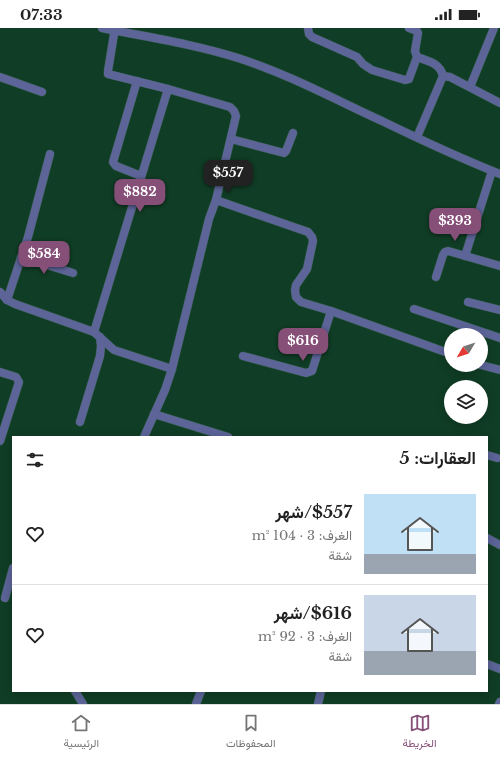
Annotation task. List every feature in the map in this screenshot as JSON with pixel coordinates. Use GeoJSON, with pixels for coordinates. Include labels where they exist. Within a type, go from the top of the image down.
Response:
{"type":"FeatureCollection","features":[{"type":"Feature","properties":{"kind":"street"},"geometry":{"type":"LineString","coordinates":[[102,28],[115,29],[194,46],[250,63],[317,90],[496,173],[465,256]]}},
{"type":"Feature","properties":{"kind":"street"},"geometry":{"type":"LineString","coordinates":[[308,28],[309,34],[312,37],[357,57],[367,67],[405,80],[409,79],[417,57],[415,51],[418,33],[417,31],[409,28]]}},
{"type":"Feature","properties":{"kind":"street"},"geometry":{"type":"LineString","coordinates":[[470,87],[494,28]]}},
{"type":"Feature","properties":{"kind":"street"},"geometry":{"type":"LineString","coordinates":[[115,29],[108,74],[230,107],[236,116],[216,200],[207,226],[172,369],[165,390],[144,436]]}},
{"type":"Feature","properties":{"kind":"street"},"geometry":{"type":"LineString","coordinates":[[417,57],[439,66],[442,70],[443,76],[417,137]]}},
{"type":"Feature","properties":{"kind":"street"},"geometry":{"type":"LineString","coordinates":[[0,76],[42,92]]}},
{"type":"Feature","properties":{"kind":"street"},"geometry":{"type":"LineString","coordinates":[[443,76],[450,77],[500,103]]}},
{"type":"Feature","properties":{"kind":"street"},"geometry":{"type":"LineString","coordinates":[[137,81],[113,162],[116,166],[141,176]]}},
{"type":"Feature","properties":{"kind":"street"},"geometry":{"type":"LineString","coordinates":[[80,422],[102,346],[97,334],[141,176],[168,89]]}},
{"type":"Feature","properties":{"kind":"street"},"geometry":{"type":"LineString","coordinates":[[231,139],[284,153],[293,133]]}},
{"type":"Feature","properties":{"kind":"street"},"geometry":{"type":"LineString","coordinates":[[7,300],[21,257],[50,154]]}},
{"type":"Feature","properties":{"kind":"street"},"geometry":{"type":"LineString","coordinates":[[216,200],[308,232],[313,241],[306,269],[296,285],[295,294],[296,298],[301,302],[332,311],[444,351]]}},
{"type":"Feature","properties":{"kind":"street"},"geometry":{"type":"LineString","coordinates":[[436,277],[445,252],[448,251],[500,266]]}},
{"type":"Feature","properties":{"kind":"street"},"geometry":{"type":"LineString","coordinates":[[21,257],[73,273]]}},
{"type":"Feature","properties":{"kind":"street"},"geometry":{"type":"LineString","coordinates":[[0,292],[7,300],[18,305],[97,334],[114,350],[172,369]]}},
{"type":"Feature","properties":{"kind":"street"},"geometry":{"type":"LineString","coordinates":[[468,302],[500,310]]}},
{"type":"Feature","properties":{"kind":"street"},"geometry":{"type":"LineString","coordinates":[[414,309],[500,338]]}},
{"type":"Feature","properties":{"kind":"street"},"geometry":{"type":"LineString","coordinates":[[243,356],[306,373],[312,371],[332,311]]}},
{"type":"Feature","properties":{"kind":"street"},"geometry":{"type":"LineString","coordinates":[[488,367],[500,370]]}},
{"type":"Feature","properties":{"kind":"street"},"geometry":{"type":"LineString","coordinates":[[0,372],[16,377],[19,382],[0,441]]}},
{"type":"Feature","properties":{"kind":"street"},"geometry":{"type":"LineString","coordinates":[[154,414],[225,436]]}},
{"type":"Feature","properties":{"kind":"street"},"geometry":{"type":"LineString","coordinates":[[488,455],[497,458]]}},
{"type":"Feature","properties":{"kind":"street"},"geometry":{"type":"LineString","coordinates":[[488,539],[500,545]]}},
{"type":"Feature","properties":{"kind":"street"},"geometry":{"type":"LineString","coordinates":[[6,598],[12,572]]}},
{"type":"Feature","properties":{"kind":"street"},"geometry":{"type":"LineString","coordinates":[[488,664],[500,669]]}},
{"type":"Feature","properties":{"kind":"street"},"geometry":{"type":"LineString","coordinates":[[76,692],[83,704]]}},
{"type":"Feature","properties":{"kind":"street"},"geometry":{"type":"LineString","coordinates":[[196,704],[201,692]]}},
{"type":"Feature","properties":{"kind":"street"},"geometry":{"type":"LineString","coordinates":[[318,704],[321,692]]}}]}
